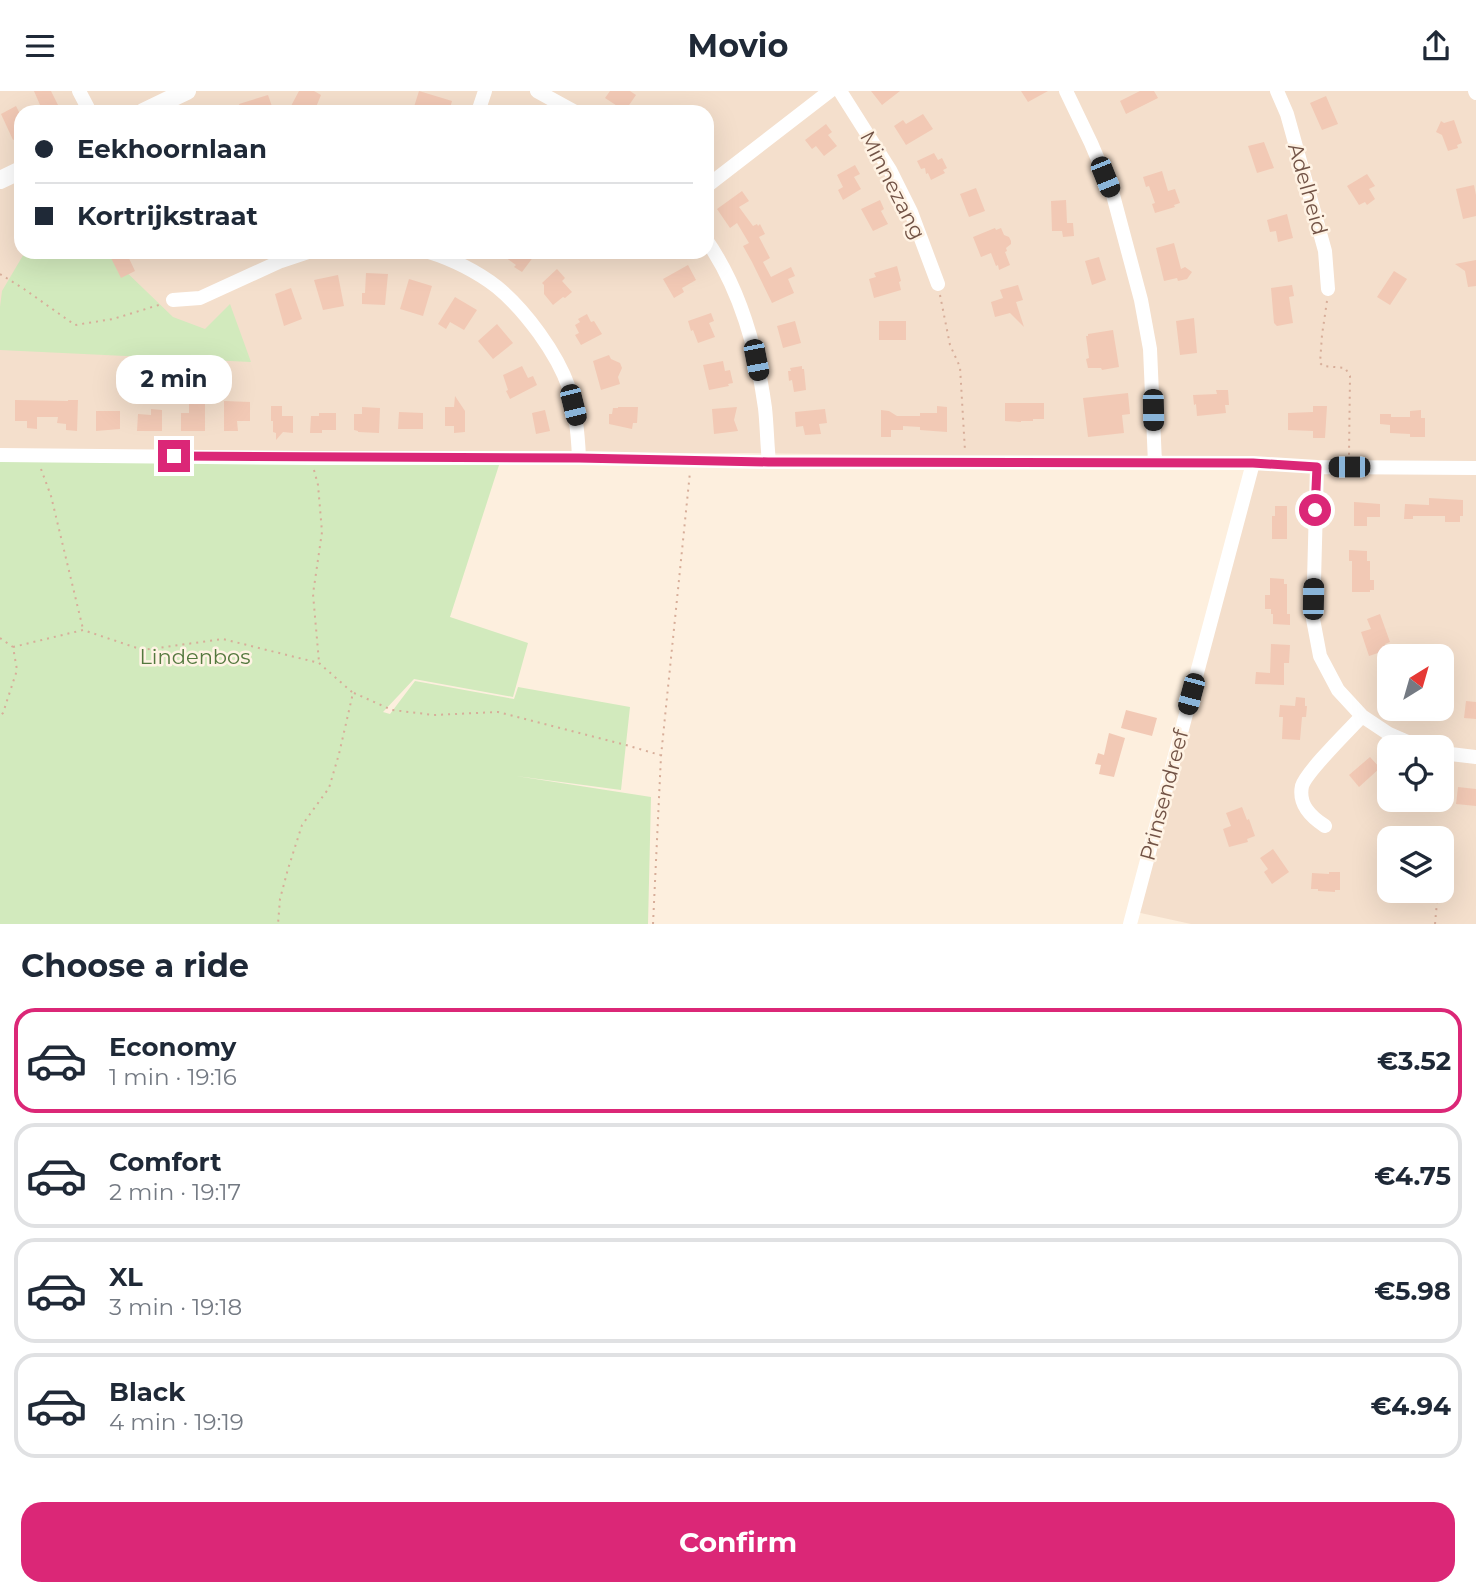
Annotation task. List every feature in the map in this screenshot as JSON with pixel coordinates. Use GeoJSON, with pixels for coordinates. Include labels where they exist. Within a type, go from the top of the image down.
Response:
{"type":"FeatureCollection","features":[{"type":"Feature","properties":{"kind":"street"},"geometry":{"type":"LineString","coordinates":[[158,105],[187,91]]}},
{"type":"Feature","properties":{"kind":"street"},"geometry":{"type":"LineString","coordinates":[[537,91],[562,105]]}},
{"type":"Feature","properties":{"kind":"street"},"geometry":{"type":"LineString","coordinates":[[714,181],[830,91]]}},
{"type":"Feature","properties":{"kind":"street","name":"Minnezang"},"geometry":{"type":"LineString","coordinates":[[841,91],[890,170],[911,212],[938,284]]}},
{"type":"Feature","properties":{"kind":"street","name":"Adelheid"},"geometry":{"type":"LineString","coordinates":[[1276,91],[1287,114],[1325,251],[1328,289]]}},
{"type":"Feature","properties":{"kind":"street"},"geometry":{"type":"LineString","coordinates":[[1073,93],[1113,195],[1141,300],[1150,349],[1155,463]]}},
{"type":"Feature","properties":{"kind":"street"},"geometry":{"type":"LineString","coordinates":[[714,253],[729,279],[746,321],[765,408],[768,462]]}},
{"type":"Feature","properties":{"kind":"street"},"geometry":{"type":"LineString","coordinates":[[173,300],[200,298],[287,259]]}},
{"type":"Feature","properties":{"kind":"street"},"geometry":{"type":"LineString","coordinates":[[446,259],[473,271],[496,287],[519,308],[543,339],[568,387],[577,423],[579,458]]}},
{"type":"Feature","properties":{"kind":"street"},"geometry":{"type":"LineString","coordinates":[[0,454],[768,462],[1253,463],[1317,467],[1476,468]]}},
{"type":"Feature","properties":{"kind":"street","name":"Prinsendreef"},"geometry":{"type":"LineString","coordinates":[[1130,924],[1253,463]]}},
{"type":"Feature","properties":{"kind":"street"},"geometry":{"type":"LineString","coordinates":[[1317,467],[1313,619],[1320,656],[1338,690],[1362,716],[1390,735]]}},
{"type":"Feature","properties":{"kind":"street"},"geometry":{"type":"LineString","coordinates":[[1325,825],[1312,818],[1302,802],[1302,786],[1310,773],[1362,716]]}},
{"type":"Feature","properties":{"kind":"street"},"geometry":{"type":"LineString","coordinates":[[1454,754],[1476,757]]}},
{"type":"Feature","properties":{"kind":"path"},"geometry":{"type":"LineString","coordinates":[[0,274],[75,325],[113,319],[173,300]]}},
{"type":"Feature","properties":{"kind":"path"},"geometry":{"type":"LineString","coordinates":[[938,284],[950,345],[960,367],[966,462]]}},
{"type":"Feature","properties":{"kind":"path"},"geometry":{"type":"LineString","coordinates":[[1328,289],[1320,363],[1345,369],[1350,376],[1349,467]]}},
{"type":"Feature","properties":{"kind":"path"},"geometry":{"type":"LineString","coordinates":[[36,455],[51,496],[83,630]]}},
{"type":"Feature","properties":{"kind":"path"},"geometry":{"type":"LineString","coordinates":[[311,458],[318,485],[322,532],[313,594],[319,663]]}},
{"type":"Feature","properties":{"kind":"path"},"geometry":{"type":"LineString","coordinates":[[653,924],[661,755],[691,461]]}},
{"type":"Feature","properties":{"kind":"path"},"geometry":{"type":"LineString","coordinates":[[13,647],[83,630],[143,650],[223,639],[319,663],[353,693],[392,710],[435,715],[498,712],[661,755]]}},
{"type":"Feature","properties":{"kind":"path"},"geometry":{"type":"LineString","coordinates":[[0,638],[13,647],[17,670],[0,716]]}},
{"type":"Feature","properties":{"kind":"path"},"geometry":{"type":"LineString","coordinates":[[278,924],[280,899],[302,825],[329,787],[353,693]]}},
{"type":"Feature","properties":{"kind":"path"},"geometry":{"type":"LineString","coordinates":[[1435,924],[1437,903]]}},
{"type":"Feature","properties":{"kind":"shaded area"},"geometry":{"type":"Polygon","coordinates":[[[0,91],[1476,91],[1476,924],[1191,924],[1136,912],[1258,460],[748,453],[0,457],[0,91]]]}},
{"type":"Feature","properties":{"kind":"green space"},"geometry":{"type":"Polygon","coordinates":[[[21,259],[120,259],[117,263],[173,317],[205,329],[230,304],[251,362],[0,350],[2,291],[21,259]]]}},
{"type":"Feature","properties":{"kind":"green space","name":"Lindenbos"},"geometry":{"type":"Polygon","coordinates":[[[0,458],[500,462],[450,617],[528,643],[513,697],[414,679],[383,712],[390,714],[415,681],[514,699],[518,687],[630,707],[621,790],[516,776],[651,797],[648,924],[0,924],[0,458]]]}},
{"type":"Feature","properties":{"kind":"building"},"geometry":{"type":"Polygon","coordinates":[[[34,91],[51,91],[58,105],[40,105],[34,91]]]}},
{"type":"Feature","properties":{"kind":"building"},"geometry":{"type":"Polygon","coordinates":[[[299,91],[314,91],[321,95],[317,105],[292,105],[299,91]]]}},
{"type":"Feature","properties":{"kind":"building"},"geometry":{"type":"Polygon","coordinates":[[[419,91],[452,101],[451,105],[415,105],[419,91]]]}},
{"type":"Feature","properties":{"kind":"building"},"geometry":{"type":"Polygon","coordinates":[[[610,91],[630,91],[636,95],[629,105],[616,105],[605,98],[610,91]]]}},
{"type":"Feature","properties":{"kind":"building"},"geometry":{"type":"Polygon","coordinates":[[[871,91],[900,91],[882,105],[871,91]]]}},
{"type":"Feature","properties":{"kind":"building"},"geometry":{"type":"Polygon","coordinates":[[[1021,91],[1048,91],[1028,102],[1021,91]]]}},
{"type":"Feature","properties":{"kind":"building"},"geometry":{"type":"Polygon","coordinates":[[[1140,91],[1154,91],[1158,98],[1126,114],[1120,101],[1140,91]]]}},
{"type":"Feature","properties":{"kind":"building"},"geometry":{"type":"Polygon","coordinates":[[[268,95],[272,105],[239,105],[268,95]]]}},
{"type":"Feature","properties":{"kind":"building"},"geometry":{"type":"Polygon","coordinates":[[[1326,96],[1338,124],[1322,130],[1310,103],[1326,96]]]}},
{"type":"Feature","properties":{"kind":"building"},"geometry":{"type":"Polygon","coordinates":[[[14,107],[13,140],[1,114],[14,107]]]}},
{"type":"Feature","properties":{"kind":"building"},"geometry":{"type":"Polygon","coordinates":[[[923,114],[933,129],[906,145],[894,126],[903,120],[906,124],[923,114]]]}},
{"type":"Feature","properties":{"kind":"building"},"geometry":{"type":"Polygon","coordinates":[[[1454,120],[1462,143],[1457,145],[1458,148],[1448,151],[1442,135],[1436,132],[1441,121],[1444,123],[1454,120]]]}},
{"type":"Feature","properties":{"kind":"building"},"geometry":{"type":"Polygon","coordinates":[[[826,124],[832,132],[828,135],[837,146],[824,156],[816,146],[812,149],[805,140],[826,124]]]}},
{"type":"Feature","properties":{"kind":"building"},"geometry":{"type":"Polygon","coordinates":[[[1264,142],[1274,168],[1257,173],[1248,146],[1264,142]]]}},
{"type":"Feature","properties":{"kind":"building"},"geometry":{"type":"Polygon","coordinates":[[[934,153],[938,160],[942,158],[947,168],[943,170],[945,173],[931,180],[925,168],[921,169],[917,161],[934,153]]]}},
{"type":"Feature","properties":{"kind":"building"},"geometry":{"type":"Polygon","coordinates":[[[855,165],[860,174],[854,177],[861,189],[843,200],[838,190],[843,187],[837,175],[855,165]]]}},
{"type":"Feature","properties":{"kind":"building"},"geometry":{"type":"Polygon","coordinates":[[[1162,171],[1168,191],[1175,189],[1180,203],[1155,213],[1152,204],[1155,203],[1143,177],[1162,171]]]}},
{"type":"Feature","properties":{"kind":"building"},"geometry":{"type":"Polygon","coordinates":[[[1367,174],[1375,186],[1369,189],[1375,199],[1367,205],[1365,202],[1359,205],[1347,186],[1367,174]]]}},
{"type":"Feature","properties":{"kind":"building"},"geometry":{"type":"Polygon","coordinates":[[[1474,185],[1476,216],[1463,219],[1456,189],[1474,185]]]}},
{"type":"Feature","properties":{"kind":"building"},"geometry":{"type":"Polygon","coordinates":[[[976,188],[985,211],[969,217],[960,194],[976,188]]]}},
{"type":"Feature","properties":{"kind":"building"},"geometry":{"type":"Polygon","coordinates":[[[742,191],[749,201],[739,207],[753,226],[760,224],[765,234],[759,237],[770,258],[763,262],[771,277],[791,267],[795,276],[788,279],[794,293],[772,303],[743,246],[749,243],[737,223],[730,228],[717,209],[742,191]]]}},
{"type":"Feature","properties":{"kind":"building"},"geometry":{"type":"Polygon","coordinates":[[[880,200],[884,209],[881,211],[888,224],[873,231],[861,209],[880,200]]]}},
{"type":"Feature","properties":{"kind":"building"},"geometry":{"type":"Polygon","coordinates":[[[1066,200],[1067,223],[1073,223],[1074,236],[1063,237],[1062,231],[1052,231],[1051,201],[1066,200]]]}},
{"type":"Feature","properties":{"kind":"building"},"geometry":{"type":"Polygon","coordinates":[[[1287,214],[1293,238],[1278,242],[1276,231],[1270,232],[1267,220],[1287,214]]]}},
{"type":"Feature","properties":{"kind":"building"},"geometry":{"type":"Polygon","coordinates":[[[1001,228],[1011,241],[1005,252],[1010,265],[999,270],[991,253],[981,257],[973,237],[1001,228]]]}},
{"type":"Feature","properties":{"kind":"building"},"geometry":{"type":"Polygon","coordinates":[[[1174,243],[1181,269],[1185,267],[1192,272],[1187,279],[1164,281],[1156,248],[1174,243]]]}},
{"type":"Feature","properties":{"kind":"building"},"geometry":{"type":"Polygon","coordinates":[[[1099,257],[1106,280],[1092,285],[1085,261],[1099,257]]]}},
{"type":"Feature","properties":{"kind":"building"},"geometry":{"type":"Polygon","coordinates":[[[112,259],[129,259],[135,271],[121,278],[112,259]]]}},
{"type":"Feature","properties":{"kind":"building"},"geometry":{"type":"Polygon","coordinates":[[[508,259],[532,259],[522,272],[514,267],[516,265],[508,259]]]}},
{"type":"Feature","properties":{"kind":"building"},"geometry":{"type":"Polygon","coordinates":[[[1476,260],[1476,286],[1468,287],[1465,271],[1455,264],[1476,260]]]}},
{"type":"Feature","properties":{"kind":"building"},"geometry":{"type":"Polygon","coordinates":[[[688,265],[696,280],[682,288],[684,292],[674,298],[663,279],[688,265]]]}},
{"type":"Feature","properties":{"kind":"building"},"geometry":{"type":"Polygon","coordinates":[[[897,266],[901,290],[874,298],[869,279],[876,277],[874,273],[897,266]]]}},
{"type":"Feature","properties":{"kind":"building"},"geometry":{"type":"Polygon","coordinates":[[[557,269],[565,278],[562,281],[572,292],[553,305],[544,294],[542,283],[557,269]]]}},
{"type":"Feature","properties":{"kind":"building"},"geometry":{"type":"Polygon","coordinates":[[[1394,271],[1407,279],[1390,305],[1377,297],[1394,271]]]}},
{"type":"Feature","properties":{"kind":"building"},"geometry":{"type":"Polygon","coordinates":[[[366,273],[388,274],[385,305],[362,304],[366,273]]]}},
{"type":"Feature","properties":{"kind":"building"},"geometry":{"type":"Polygon","coordinates":[[[338,275],[344,306],[323,310],[314,280],[338,275]]]}},
{"type":"Feature","properties":{"kind":"building"},"geometry":{"type":"Polygon","coordinates":[[[409,279],[432,286],[423,316],[400,309],[409,279]]]}},
{"type":"Feature","properties":{"kind":"building"},"geometry":{"type":"Polygon","coordinates":[[[1018,285],[1023,300],[1016,302],[1024,327],[1010,313],[995,317],[991,302],[1003,298],[1000,290],[1018,285]]]}},
{"type":"Feature","properties":{"kind":"building"},"geometry":{"type":"Polygon","coordinates":[[[1292,285],[1294,296],[1289,297],[1293,323],[1277,326],[1274,323],[1271,288],[1292,285]]]}},
{"type":"Feature","properties":{"kind":"building"},"geometry":{"type":"Polygon","coordinates":[[[291,288],[302,319],[284,326],[275,294],[291,288]]]}},
{"type":"Feature","properties":{"kind":"building"},"geometry":{"type":"Polygon","coordinates":[[[455,297],[477,310],[464,330],[450,322],[446,329],[438,324],[455,297]]]}},
{"type":"Feature","properties":{"kind":"building"},"geometry":{"type":"Polygon","coordinates":[[[711,313],[714,321],[709,323],[715,337],[698,343],[688,321],[711,313]]]}},
{"type":"Feature","properties":{"kind":"building"},"geometry":{"type":"Polygon","coordinates":[[[587,314],[602,334],[581,345],[575,335],[579,333],[575,325],[580,322],[578,319],[587,314]]]}},
{"type":"Feature","properties":{"kind":"building"},"geometry":{"type":"Polygon","coordinates":[[[1194,318],[1197,353],[1180,355],[1176,321],[1194,318]]]}},
{"type":"Feature","properties":{"kind":"building"},"geometry":{"type":"Polygon","coordinates":[[[795,321],[801,343],[783,348],[777,326],[795,321]]]}},
{"type":"Feature","properties":{"kind":"building"},"geometry":{"type":"Polygon","coordinates":[[[879,321],[906,321],[906,340],[879,340],[879,321]]]}},
{"type":"Feature","properties":{"kind":"building"},"geometry":{"type":"Polygon","coordinates":[[[497,324],[513,343],[493,359],[478,341],[497,324]]]}},
{"type":"Feature","properties":{"kind":"building"},"geometry":{"type":"Polygon","coordinates":[[[1113,330],[1119,367],[1102,370],[1088,368],[1086,336],[1113,330]]]}},
{"type":"Feature","properties":{"kind":"building"},"geometry":{"type":"Polygon","coordinates":[[[609,355],[620,363],[622,368],[618,377],[620,384],[601,390],[593,361],[609,355]]]}},
{"type":"Feature","properties":{"kind":"building"},"geometry":{"type":"Polygon","coordinates":[[[723,361],[725,371],[730,370],[733,383],[709,390],[703,365],[723,361]]]}},
{"type":"Feature","properties":{"kind":"building"},"geometry":{"type":"Polygon","coordinates":[[[522,366],[528,378],[533,376],[537,385],[510,399],[503,375],[522,366]]]}},
{"type":"Feature","properties":{"kind":"building"},"geometry":{"type":"Polygon","coordinates":[[[802,366],[806,390],[794,392],[788,371],[791,371],[790,368],[802,366]]]}},
{"type":"Feature","properties":{"kind":"building"},"geometry":{"type":"Polygon","coordinates":[[[1216,390],[1228,390],[1229,405],[1225,405],[1226,413],[1197,416],[1193,395],[1217,394],[1216,390]]]}},
{"type":"Feature","properties":{"kind":"building"},"geometry":{"type":"Polygon","coordinates":[[[1128,393],[1130,414],[1122,415],[1124,433],[1088,437],[1083,398],[1128,393]]]}},
{"type":"Feature","properties":{"kind":"building"},"geometry":{"type":"Polygon","coordinates":[[[455,396],[465,411],[465,432],[454,433],[454,426],[445,426],[445,407],[454,407],[455,396]]]}},
{"type":"Feature","properties":{"kind":"building"},"geometry":{"type":"Polygon","coordinates":[[[15,400],[78,400],[77,431],[66,430],[66,424],[57,423],[58,417],[37,417],[37,429],[27,428],[27,421],[15,421],[15,400]]]}},
{"type":"Feature","properties":{"kind":"building"},"geometry":{"type":"Polygon","coordinates":[[[189,400],[205,400],[205,431],[181,431],[181,413],[189,413],[189,400]]]}},
{"type":"Feature","properties":{"kind":"building"},"geometry":{"type":"Polygon","coordinates":[[[224,401],[250,402],[250,421],[237,421],[238,431],[224,431],[224,401]]]}},
{"type":"Feature","properties":{"kind":"building"},"geometry":{"type":"Polygon","coordinates":[[[1005,403],[1044,403],[1044,419],[1005,421],[1005,403]]]}},
{"type":"Feature","properties":{"kind":"building"},"geometry":{"type":"Polygon","coordinates":[[[271,406],[282,406],[282,416],[293,416],[293,433],[283,432],[276,440],[271,421],[271,406]]]}},
{"type":"Feature","properties":{"kind":"building"},"geometry":{"type":"Polygon","coordinates":[[[937,406],[947,407],[947,432],[903,426],[903,430],[891,430],[891,437],[881,437],[881,410],[897,416],[920,416],[920,413],[937,413],[937,406]]]}},
{"type":"Feature","properties":{"kind":"building"},"geometry":{"type":"Polygon","coordinates":[[[1313,406],[1327,406],[1325,438],[1313,438],[1313,431],[1288,430],[1288,413],[1313,412],[1313,406]]]}},
{"type":"Feature","properties":{"kind":"building"},"geometry":{"type":"Polygon","coordinates":[[[362,407],[380,408],[379,433],[354,430],[354,414],[362,414],[362,407]]]}},
{"type":"Feature","properties":{"kind":"building"},"geometry":{"type":"Polygon","coordinates":[[[638,407],[637,423],[633,423],[632,429],[609,424],[609,414],[612,414],[613,408],[638,407]]]}},
{"type":"Feature","properties":{"kind":"building"},"geometry":{"type":"Polygon","coordinates":[[[737,407],[734,420],[738,431],[714,434],[712,409],[737,407]]]}},
{"type":"Feature","properties":{"kind":"building"},"geometry":{"type":"Polygon","coordinates":[[[151,409],[162,410],[162,431],[137,431],[138,414],[151,415],[151,409]]]}},
{"type":"Feature","properties":{"kind":"building"},"geometry":{"type":"Polygon","coordinates":[[[825,409],[827,423],[819,424],[821,434],[805,435],[803,426],[796,427],[795,412],[825,409]]]}},
{"type":"Feature","properties":{"kind":"building"},"geometry":{"type":"Polygon","coordinates":[[[545,410],[550,431],[536,434],[532,413],[545,410]]]}},
{"type":"Feature","properties":{"kind":"building"},"geometry":{"type":"Polygon","coordinates":[[[1421,410],[1421,418],[1425,418],[1425,437],[1390,433],[1390,425],[1380,424],[1380,414],[1410,417],[1410,411],[1421,410]]]}},
{"type":"Feature","properties":{"kind":"building"},"geometry":{"type":"Polygon","coordinates":[[[96,411],[120,411],[120,429],[96,431],[96,411]]]}},
{"type":"Feature","properties":{"kind":"building"},"geometry":{"type":"Polygon","coordinates":[[[399,412],[423,413],[423,429],[398,429],[399,412]]]}},
{"type":"Feature","properties":{"kind":"building"},"geometry":{"type":"Polygon","coordinates":[[[319,413],[336,413],[336,430],[310,433],[311,416],[319,416],[319,413]]]}},
{"type":"Feature","properties":{"kind":"building"},"geometry":{"type":"Polygon","coordinates":[[[1429,498],[1463,500],[1463,516],[1460,516],[1460,522],[1445,522],[1445,516],[1413,516],[1413,519],[1404,519],[1405,504],[1429,505],[1429,498]]]}},
{"type":"Feature","properties":{"kind":"building"},"geometry":{"type":"Polygon","coordinates":[[[1354,502],[1380,504],[1380,517],[1367,517],[1367,526],[1354,526],[1354,502]]]}},
{"type":"Feature","properties":{"kind":"building"},"geometry":{"type":"Polygon","coordinates":[[[1275,506],[1287,506],[1287,539],[1272,539],[1275,506]]]}},
{"type":"Feature","properties":{"kind":"building"},"geometry":{"type":"Polygon","coordinates":[[[1349,550],[1367,551],[1370,580],[1374,580],[1374,590],[1352,592],[1352,561],[1349,561],[1349,550]]]}},
{"type":"Feature","properties":{"kind":"building"},"geometry":{"type":"Polygon","coordinates":[[[1270,578],[1284,579],[1284,584],[1287,584],[1287,614],[1290,614],[1290,625],[1273,624],[1271,609],[1265,609],[1265,595],[1270,595],[1270,578]]]}},
{"type":"Feature","properties":{"kind":"building"},"geometry":{"type":"Polygon","coordinates":[[[1380,614],[1390,642],[1377,644],[1377,653],[1369,656],[1361,632],[1371,629],[1367,619],[1380,614]]]}},
{"type":"Feature","properties":{"kind":"building"},"geometry":{"type":"Polygon","coordinates":[[[1271,644],[1290,645],[1289,663],[1284,663],[1284,685],[1255,684],[1256,672],[1270,673],[1271,644]]]}},
{"type":"Feature","properties":{"kind":"building"},"geometry":{"type":"Polygon","coordinates":[[[1296,697],[1305,698],[1307,706],[1306,717],[1302,717],[1300,740],[1282,739],[1283,717],[1279,717],[1280,705],[1295,706],[1296,697]]]}},
{"type":"Feature","properties":{"kind":"building"},"geometry":{"type":"Polygon","coordinates":[[[1466,701],[1476,702],[1476,719],[1464,718],[1466,701]]]}},
{"type":"Feature","properties":{"kind":"building"},"geometry":{"type":"Polygon","coordinates":[[[1126,710],[1157,718],[1152,736],[1121,728],[1126,710]]]}},
{"type":"Feature","properties":{"kind":"building"},"geometry":{"type":"Polygon","coordinates":[[[1109,733],[1125,738],[1114,777],[1099,774],[1101,765],[1095,764],[1098,753],[1104,755],[1109,733]]]}},
{"type":"Feature","properties":{"kind":"building"},"geometry":{"type":"Polygon","coordinates":[[[1370,757],[1377,765],[1377,771],[1359,787],[1349,775],[1370,757]]]}},
{"type":"Feature","properties":{"kind":"building"},"geometry":{"type":"Polygon","coordinates":[[[1458,787],[1476,789],[1476,806],[1456,804],[1458,787]]]}},
{"type":"Feature","properties":{"kind":"building"},"geometry":{"type":"Polygon","coordinates":[[[1242,807],[1255,836],[1247,839],[1248,842],[1229,847],[1223,829],[1231,826],[1226,813],[1242,807]]]}},
{"type":"Feature","properties":{"kind":"building"},"geometry":{"type":"Polygon","coordinates":[[[1273,849],[1289,872],[1272,884],[1264,872],[1268,869],[1260,858],[1273,849]]]}},
{"type":"Feature","properties":{"kind":"building"},"geometry":{"type":"Polygon","coordinates":[[[1340,872],[1340,890],[1335,892],[1311,889],[1312,873],[1340,872]]]}},
{"type":"Feature","properties":{"kind":"route"},"geometry":{"type":"LineString","coordinates":[[174,456],[768,462],[1253,463],[1317,467],[1315,510]]}}]}
